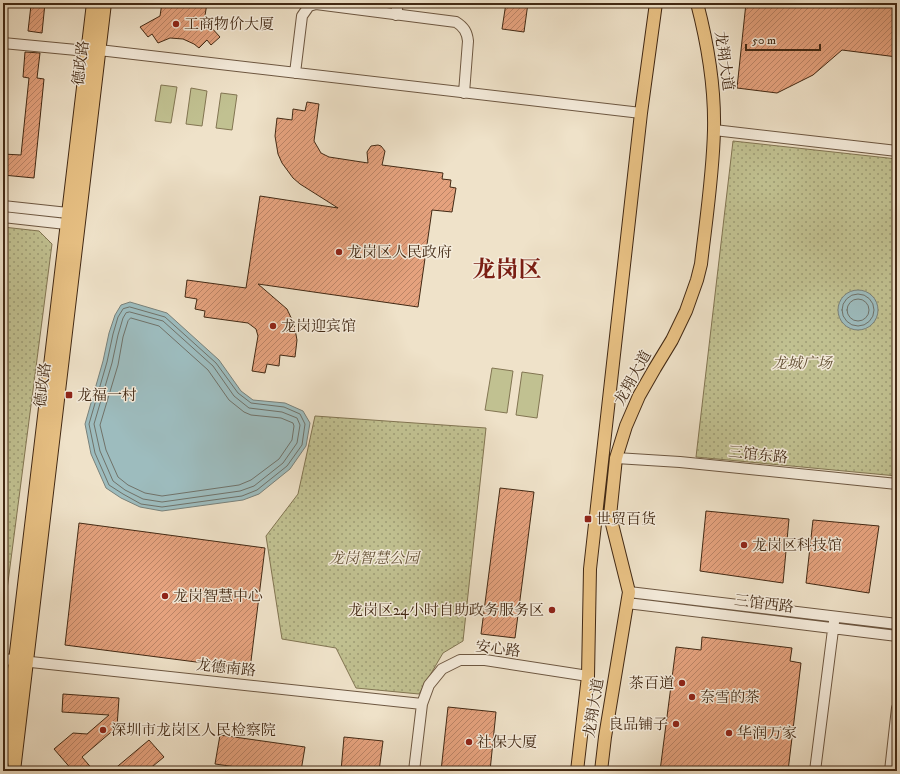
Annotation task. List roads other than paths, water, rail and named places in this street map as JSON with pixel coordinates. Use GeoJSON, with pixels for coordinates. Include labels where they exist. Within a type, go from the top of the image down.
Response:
{"type":"FeatureCollection","features":[{"type":"Feature","properties":{"kind":"main road","name":"德政路"},"geometry":{"type":"LineString","coordinates":[[14,771],[15,661],[79,220],[93,50],[92,3]]}},
{"type":"Feature","properties":{"kind":"main road","name":"德政路"},"geometry":{"type":"LineString","coordinates":[[3,762],[67,219],[93,50],[105,3]]}},
{"type":"Feature","properties":{"kind":"main road","name":"龙翔大道"},"geometry":{"type":"LineString","coordinates":[[577,771],[588,676],[590,569],[641,113],[656,3]]}},
{"type":"Feature","properties":{"kind":"main road","name":"龙翔大道"},"geometry":{"type":"LineString","coordinates":[[601,771],[605,737],[628,598],[610,516],[616,458],[626,426],[638,396],[680,326],[697,280],[702,256],[713,155],[714,130],[712,78],[708,51],[697,3]]}},
{"type":"Feature","properties":{"kind":"street"},"geometry":{"type":"LineString","coordinates":[[396,15],[398,3]]}},
{"type":"Feature","properties":{"kind":"street"},"geometry":{"type":"LineString","coordinates":[[295,73],[302,16],[309,6],[316,4],[452,21],[461,25],[467,34],[468,41],[464,93]]}},
{"type":"Feature","properties":{"kind":"street"},"geometry":{"type":"LineString","coordinates":[[3,43],[93,50],[641,113]]}},
{"type":"Feature","properties":{"kind":"street"},"geometry":{"type":"LineString","coordinates":[[714,130],[897,151]]}},
{"type":"Feature","properties":{"kind":"street"},"geometry":{"type":"LineString","coordinates":[[3,206],[67,219]]}},
{"type":"Feature","properties":{"kind":"street"},"geometry":{"type":"LineString","coordinates":[[3,217],[79,220]]}},
{"type":"Feature","properties":{"kind":"street","name":"三馆东路"},"geometry":{"type":"LineString","coordinates":[[616,458],[688,463],[897,484]]}},
{"type":"Feature","properties":{"kind":"street","name":"三馆西路"},"geometry":{"type":"LineString","coordinates":[[628,598],[897,624]]}},
{"type":"Feature","properties":{"kind":"street","name":"三馆西路"},"geometry":{"type":"LineString","coordinates":[[628,598],[897,636]]}},
{"type":"Feature","properties":{"kind":"street"},"geometry":{"type":"LineString","coordinates":[[815,771],[834,617]]}},
{"type":"Feature","properties":{"kind":"street","name":"安心路"},"geometry":{"type":"LineString","coordinates":[[414,771],[422,704],[429,686],[442,669],[460,660],[485,660],[553,672],[588,676]]}},
{"type":"Feature","properties":{"kind":"street","name":"龙德南路"},"geometry":{"type":"LineString","coordinates":[[15,661],[422,704]]}},
{"type":"Feature","properties":{"kind":"street"},"geometry":{"type":"LineString","coordinates":[[890,771],[897,708]]}},
{"type":"Feature","properties":{"kind":"water"},"geometry":{"type":"Polygon","coordinates":[[[862,290],[869,293],[875,299],[878,310],[877,318],[869,327],[862,330],[854,330],[847,327],[839,318],[838,306],[841,299],[850,291],[862,290]]]}},
{"type":"Feature","properties":{"kind":"water"},"geometry":{"type":"Polygon","coordinates":[[[130,302],[167,313],[219,360],[241,391],[253,400],[285,403],[303,411],[310,423],[306,446],[290,469],[259,494],[243,500],[162,511],[140,507],[121,498],[106,488],[91,454],[85,424],[115,315],[121,305],[130,302]]]}},
{"type":"Feature","properties":{"kind":"place","name":"工商物价大厦"},"geometry":{"type":"Point","coordinates":[176,24]}},
{"type":"Feature","properties":{"kind":"place","name":"龙岗区人民政府"},"geometry":{"type":"Point","coordinates":[339,252]}},
{"type":"Feature","properties":{"kind":"place","name":"龙岗迎宾馆"},"geometry":{"type":"Point","coordinates":[273,326]}},
{"type":"Feature","properties":{"kind":"place","name":"龙福一村"},"geometry":{"type":"Point","coordinates":[69,395]}},
{"type":"Feature","properties":{"kind":"place","name":"世贸百货"},"geometry":{"type":"Point","coordinates":[588,519]}},
{"type":"Feature","properties":{"kind":"place","name":"龙岗区科技馆"},"geometry":{"type":"Point","coordinates":[744,545]}},
{"type":"Feature","properties":{"kind":"place","name":"龙岗智慧中心"},"geometry":{"type":"Point","coordinates":[165,596]}},
{"type":"Feature","properties":{"kind":"place","name":"龙岗区24小时自助政务服务区"},"geometry":{"type":"Point","coordinates":[552,610]}},
{"type":"Feature","properties":{"kind":"place","name":"茶百道"},"geometry":{"type":"Point","coordinates":[682,683]}},
{"type":"Feature","properties":{"kind":"place","name":"奈雪的茶"},"geometry":{"type":"Point","coordinates":[692,697]}},
{"type":"Feature","properties":{"kind":"place","name":"良品铺子"},"geometry":{"type":"Point","coordinates":[676,724]}},
{"type":"Feature","properties":{"kind":"place","name":"深圳市龙岗区人民检察院"},"geometry":{"type":"Point","coordinates":[103,730]}},
{"type":"Feature","properties":{"kind":"place","name":"华润万家"},"geometry":{"type":"Point","coordinates":[729,733]}},
{"type":"Feature","properties":{"kind":"place","name":"社保大厦"},"geometry":{"type":"Point","coordinates":[469,742]}},
{"type":"Feature","properties":{"kind":"district","name":"龙岗区"},"geometry":{"type":"Point","coordinates":[507,270]}},
{"type":"Feature","properties":{"kind":"park label","name":"龙城广场"},"geometry":{"type":"Point","coordinates":[802,363]}},
{"type":"Feature","properties":{"kind":"park label","name":"龙岗智慧公园"},"geometry":{"type":"Point","coordinates":[374,558]}}]}
